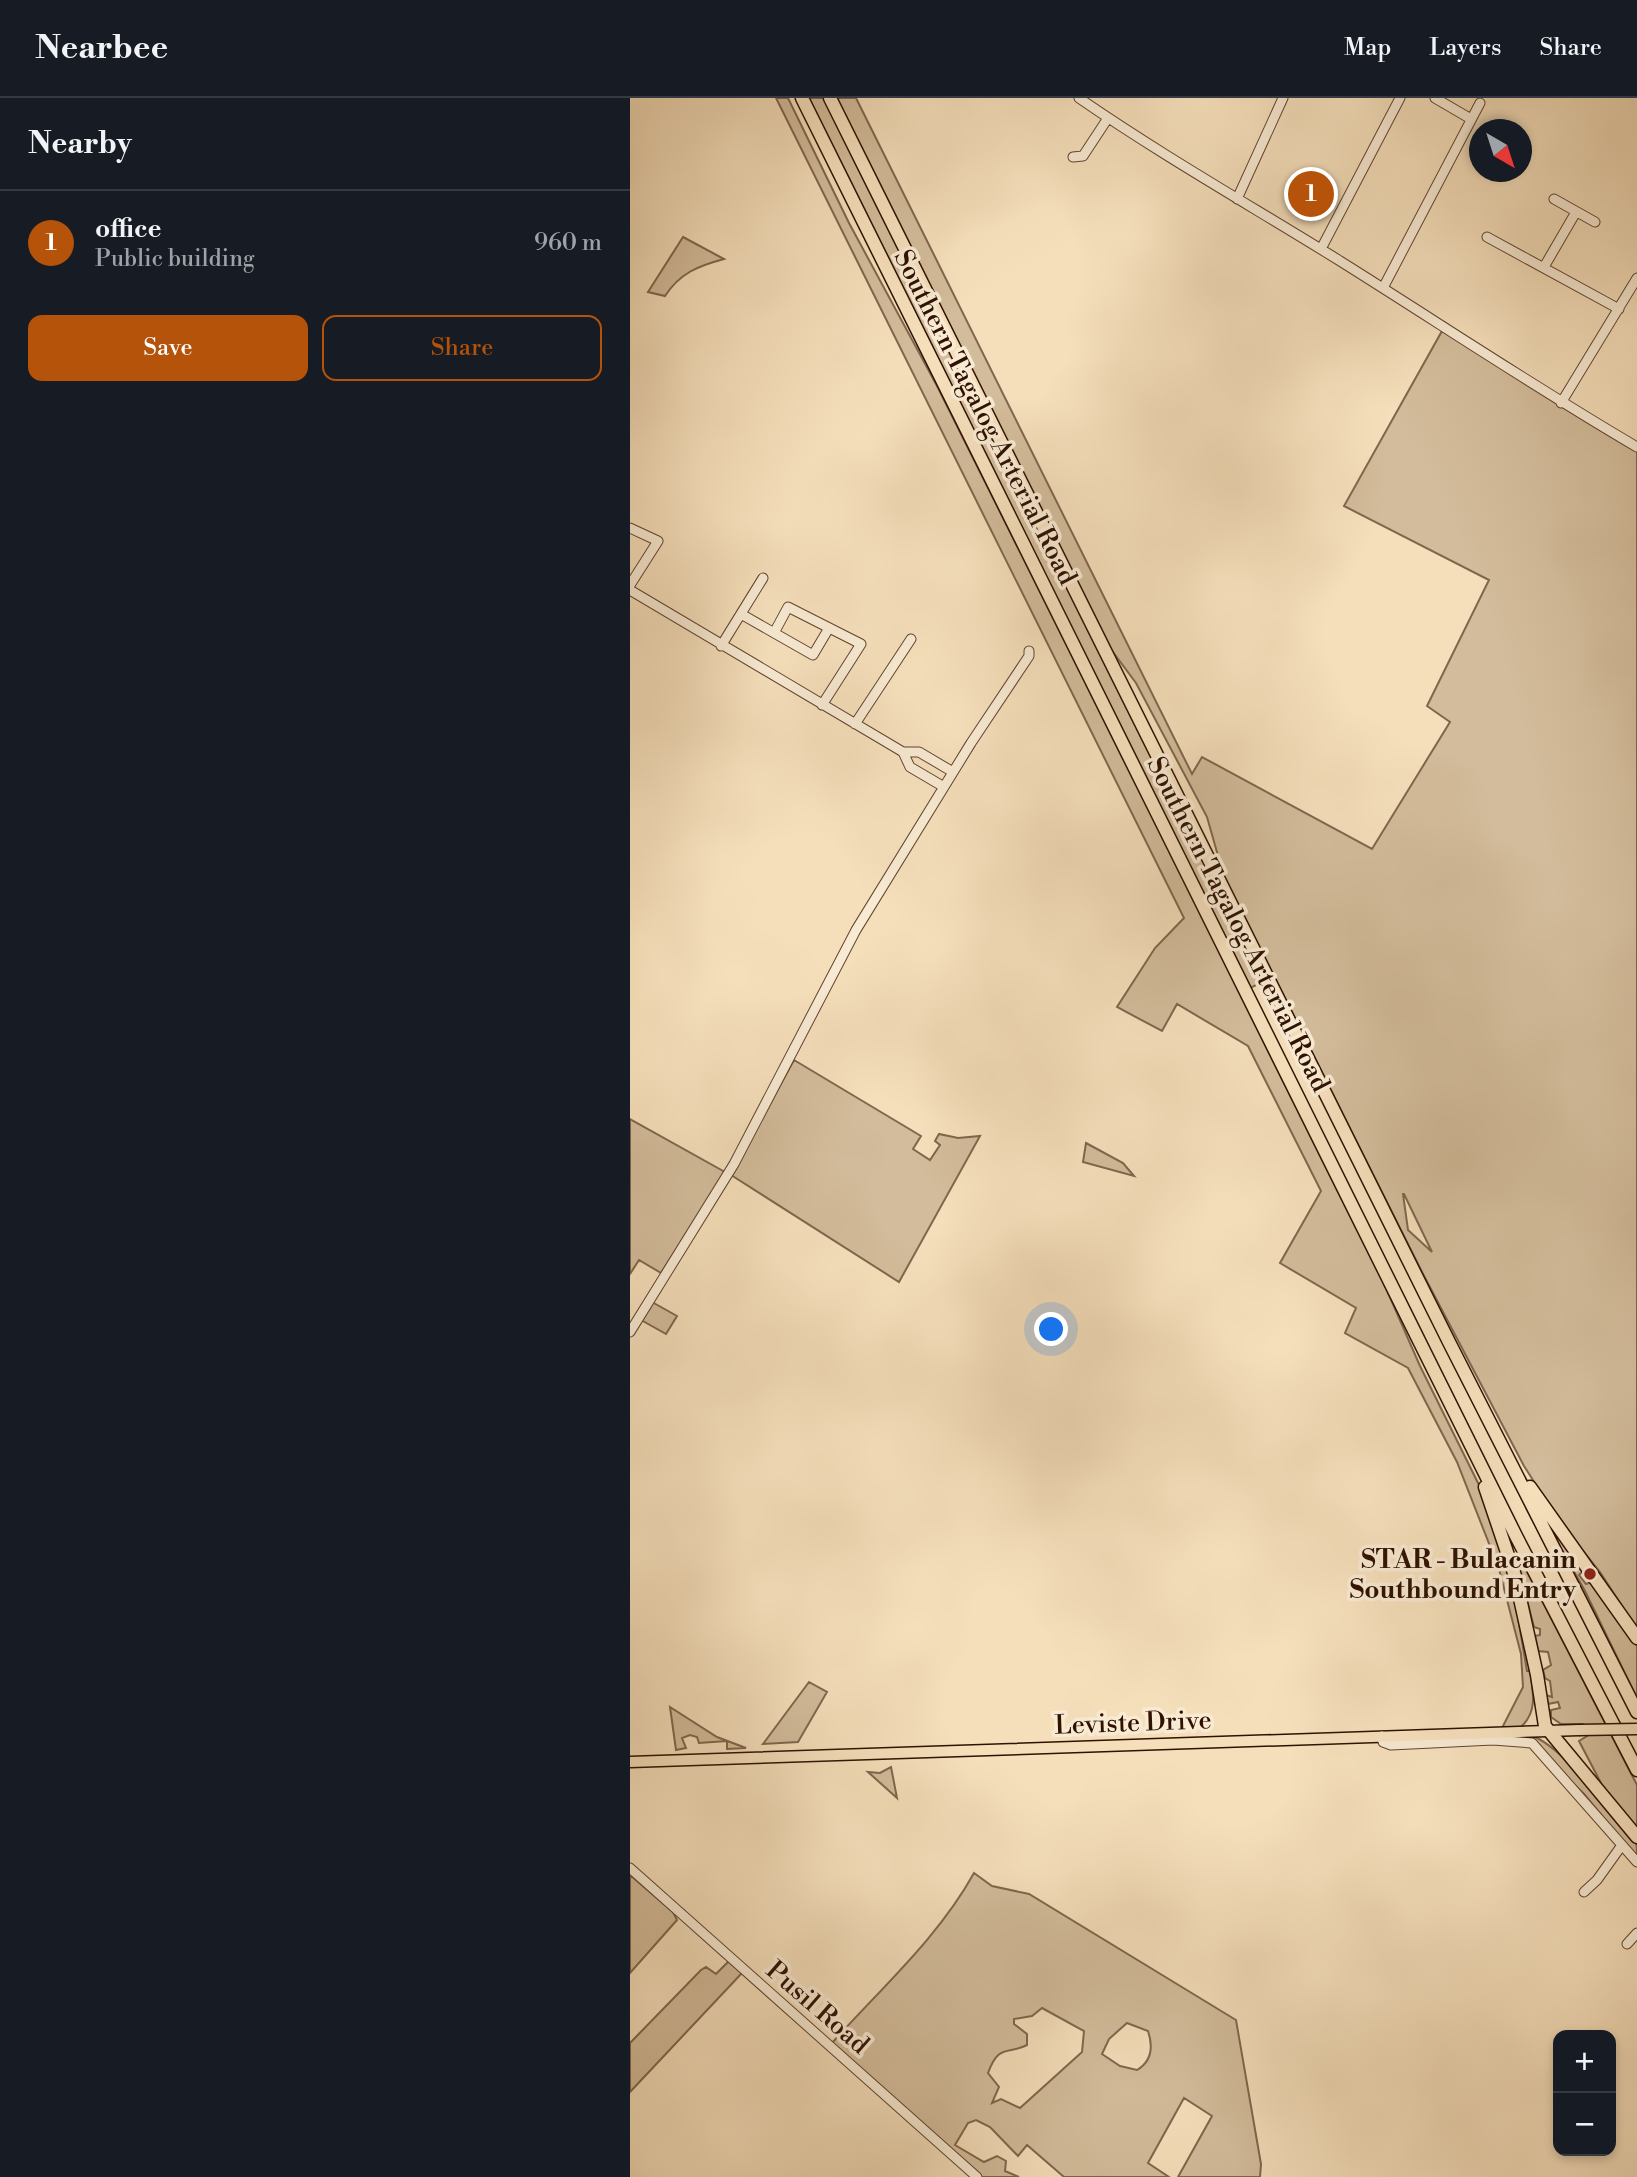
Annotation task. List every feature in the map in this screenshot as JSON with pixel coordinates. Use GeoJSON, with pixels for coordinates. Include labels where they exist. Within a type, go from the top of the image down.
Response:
{"type":"FeatureCollection","features":[{"type":"Feature","properties":{"kind":"highway"},"geometry":{"type":"LineString","coordinates":[[795,98],[850,212],[900,297]]}},
{"type":"Feature","properties":{"kind":"highway","name":"Southern Tagalog Arterial Road"},"geometry":{"type":"LineString","coordinates":[[802,98],[1637,1770]]}},
{"type":"Feature","properties":{"kind":"highway","name":"Southern Tagalog Arterial Road"},"geometry":{"type":"LineString","coordinates":[[830,98],[1486,1415],[1637,1712]]}},
{"type":"Feature","properties":{"kind":"highway"},"geometry":{"type":"LineString","coordinates":[[1447,1394],[1492,1505],[1512,1566],[1547,1731],[1637,1837]]}},
{"type":"Feature","properties":{"kind":"highway"},"geometry":{"type":"LineString","coordinates":[[1486,1415],[1547,1513],[1637,1638]]}},
{"type":"Feature","properties":{"kind":"main road","name":"Leviste Drive"},"geometry":{"type":"LineString","coordinates":[[630,1762],[1637,1728]]}},
{"type":"Feature","properties":{"kind":"street"},"geometry":{"type":"LineString","coordinates":[[1079,98],[1094,102],[1108,118],[1383,288],[1561,403],[1637,447]]}},
{"type":"Feature","properties":{"kind":"street"},"geometry":{"type":"LineString","coordinates":[[1237,199],[1283,98]]}},
{"type":"Feature","properties":{"kind":"street"},"geometry":{"type":"LineString","coordinates":[[1321,249],[1400,98]]}},
{"type":"Feature","properties":{"kind":"street"},"geometry":{"type":"LineString","coordinates":[[1435,98],[1471,119],[1480,103]]}},
{"type":"Feature","properties":{"kind":"street"},"geometry":{"type":"LineString","coordinates":[[1073,158],[1083,156],[1108,118]]}},
{"type":"Feature","properties":{"kind":"street"},"geometry":{"type":"LineString","coordinates":[[1383,288],[1469,123]]}},
{"type":"Feature","properties":{"kind":"street"},"geometry":{"type":"LineString","coordinates":[[1554,199],[1595,222]]}},
{"type":"Feature","properties":{"kind":"street"},"geometry":{"type":"LineString","coordinates":[[1544,267],[1576,212]]}},
{"type":"Feature","properties":{"kind":"street"},"geometry":{"type":"LineString","coordinates":[[1488,237],[1619,309]]}},
{"type":"Feature","properties":{"kind":"street"},"geometry":{"type":"LineString","coordinates":[[1561,403],[1637,278]]}},
{"type":"Feature","properties":{"kind":"street"},"geometry":{"type":"LineString","coordinates":[[630,528],[658,541],[630,588],[721,646],[902,752],[919,752],[953,772]]}},
{"type":"Feature","properties":{"kind":"street"},"geometry":{"type":"LineString","coordinates":[[721,646],[763,578]]}},
{"type":"Feature","properties":{"kind":"street"},"geometry":{"type":"LineString","coordinates":[[774,633],[788,607],[862,644],[822,705]]}},
{"type":"Feature","properties":{"kind":"street"},"geometry":{"type":"LineString","coordinates":[[741,614],[813,655],[829,628]]}},
{"type":"Feature","properties":{"kind":"street"},"geometry":{"type":"LineString","coordinates":[[855,724],[911,639]]}},
{"type":"Feature","properties":{"kind":"street"},"geometry":{"type":"LineString","coordinates":[[630,1332],[734,1164],[830,976],[953,772],[1029,656],[1029,651]]}},
{"type":"Feature","properties":{"kind":"street"},"geometry":{"type":"LineString","coordinates":[[902,752],[910,767],[944,787]]}},
{"type":"Feature","properties":{"kind":"street"},"geometry":{"type":"LineString","coordinates":[[1382,1736],[1383,1742],[1391,1745],[1493,1740],[1532,1743],[1637,1862]]}},
{"type":"Feature","properties":{"kind":"street"},"geometry":{"type":"LineString","coordinates":[[1584,1892],[1597,1880],[1622,1845]]}},
{"type":"Feature","properties":{"kind":"street","name":"Pusil Road"},"geometry":{"type":"LineString","coordinates":[[630,1868],[965,2173],[977,2177]]}},
{"type":"Feature","properties":{"kind":"street"},"geometry":{"type":"LineString","coordinates":[[1627,1944],[1637,1933]]}},
{"type":"Feature","properties":{"kind":"shaded area"},"geometry":{"type":"Polygon","coordinates":[[[776,98],[788,98],[849,223],[937,386],[1371,1254],[1420,1366],[1481,1489],[1511,1577],[1527,1671],[1530,1671],[1532,1708],[1521,1727],[1502,1728],[1523,1687],[1521,1654],[1499,1569],[1457,1462],[1408,1368],[1345,1333],[1356,1308],[1280,1263],[1321,1191],[1248,1046],[1177,1004],[1162,1031],[1117,1007],[1155,948],[1184,918],[776,98]]]}},
{"type":"Feature","properties":{"kind":"shaded area"},"geometry":{"type":"Polygon","coordinates":[[[806,98],[825,98],[1263,982],[1250,988],[806,98]]]}},
{"type":"Feature","properties":{"kind":"shaded area"},"geometry":{"type":"Polygon","coordinates":[[[835,98],[856,98],[1192,774],[1202,757],[1372,849],[1450,722],[1427,706],[1489,580],[1344,506],[1442,331],[1637,450],[1637,1629],[1600,1572],[1559,1521],[1524,1466],[1422,1272],[1224,877],[1207,817],[1136,683],[1110,648],[835,98]],[[1404,1194],[1408,1230],[1432,1252],[1404,1194]]]}},
{"type":"Feature","properties":{"kind":"shaded area"},"geometry":{"type":"Polygon","coordinates":[[[683,237],[724,259],[690,272],[665,296],[648,292],[683,237]]]}},
{"type":"Feature","properties":{"kind":"shaded area"},"geometry":{"type":"Polygon","coordinates":[[[794,1060],[921,1136],[913,1149],[930,1160],[940,1145],[935,1141],[939,1134],[958,1138],[980,1136],[899,1282],[731,1175],[794,1060]]]}},
{"type":"Feature","properties":{"kind":"shaded area"},"geometry":{"type":"Polygon","coordinates":[[[630,1119],[725,1172],[661,1273],[639,1260],[630,1274],[630,1119]]]}},
{"type":"Feature","properties":{"kind":"shaded area"},"geometry":{"type":"Polygon","coordinates":[[[1086,1143],[1123,1163],[1134,1176],[1083,1162],[1086,1143]]]}},
{"type":"Feature","properties":{"kind":"shaded area"},"geometry":{"type":"Polygon","coordinates":[[[652,1302],[677,1316],[666,1334],[641,1320],[652,1302]]]}},
{"type":"Feature","properties":{"kind":"shaded area"},"geometry":{"type":"Polygon","coordinates":[[[1537,1506],[1584,1570],[1579,1575],[1586,1584],[1592,1582],[1637,1646],[1637,1698],[1585,1591],[1537,1506]]]}},
{"type":"Feature","properties":{"kind":"shaded area"},"geometry":{"type":"Polygon","coordinates":[[[1517,1561],[1523,1564],[1637,1785],[1637,1829],[1602,1785],[1579,1741],[1587,1736],[1583,1724],[1561,1724],[1551,1717],[1551,1710],[1560,1708],[1558,1702],[1548,1704],[1546,1695],[1552,1697],[1550,1681],[1545,1678],[1543,1670],[1551,1665],[1548,1652],[1538,1651],[1535,1636],[1540,1635],[1540,1629],[1534,1627],[1517,1561]]]}},
{"type":"Feature","properties":{"kind":"shaded area"},"geometry":{"type":"Polygon","coordinates":[[[809,1682],[827,1692],[798,1742],[763,1744],[809,1682]]]}},
{"type":"Feature","properties":{"kind":"shaded area"},"geometry":{"type":"Polygon","coordinates":[[[670,1707],[717,1737],[746,1748],[727,1749],[727,1741],[699,1743],[697,1737],[690,1735],[682,1738],[686,1748],[676,1750],[670,1707]]]}},
{"type":"Feature","properties":{"kind":"shaded area"},"geometry":{"type":"Polygon","coordinates":[[[1535,1737],[1575,1768],[1606,1801],[1636,1842],[1637,1858],[1584,1794],[1527,1739],[1535,1737]]]}},
{"type":"Feature","properties":{"kind":"shaded area"},"geometry":{"type":"Polygon","coordinates":[[[891,1767],[897,1798],[868,1772],[880,1773],[891,1767]]]}},
{"type":"Feature","properties":{"kind":"shaded area"},"geometry":{"type":"Polygon","coordinates":[[[974,1873],[992,1886],[1029,1894],[1236,2020],[1261,2164],[1260,2177],[1178,2177],[1212,2116],[1184,2098],[1148,2163],[1169,2177],[1064,2177],[1027,2145],[1018,2156],[990,2127],[976,2120],[968,2123],[955,2145],[984,2162],[997,2156],[1006,2161],[1005,2171],[1019,2177],[982,2177],[832,2043],[908,1962],[960,1897],[974,1873]],[[1042,2008],[1032,2016],[1014,2019],[1014,2024],[1027,2034],[1027,2045],[996,2057],[988,2073],[999,2087],[992,2103],[1001,2099],[1020,2108],[1082,2052],[1084,2031],[1042,2008]],[[1127,2023],[1109,2039],[1102,2054],[1120,2066],[1137,2070],[1148,2058],[1150,2037],[1148,2031],[1127,2023]]]}},
{"type":"Feature","properties":{"kind":"shaded area"},"geometry":{"type":"Polygon","coordinates":[[[630,1875],[673,1912],[677,1920],[630,1973],[630,1875]]]}},
{"type":"Feature","properties":{"kind":"shaded area"},"geometry":{"type":"Polygon","coordinates":[[[729,1961],[742,1973],[630,2092],[630,2043],[701,1970],[706,1967],[716,1974],[729,1961]]]}},
{"type":"Feature","properties":{"kind":"place","name":"office"},"geometry":{"type":"Point","coordinates":[1311,194]}},
{"type":"Feature","properties":{"kind":"place","name":"STAR - Bulacanin Southbound Entry"},"geometry":{"type":"Point","coordinates":[1590,1574]}}]}
